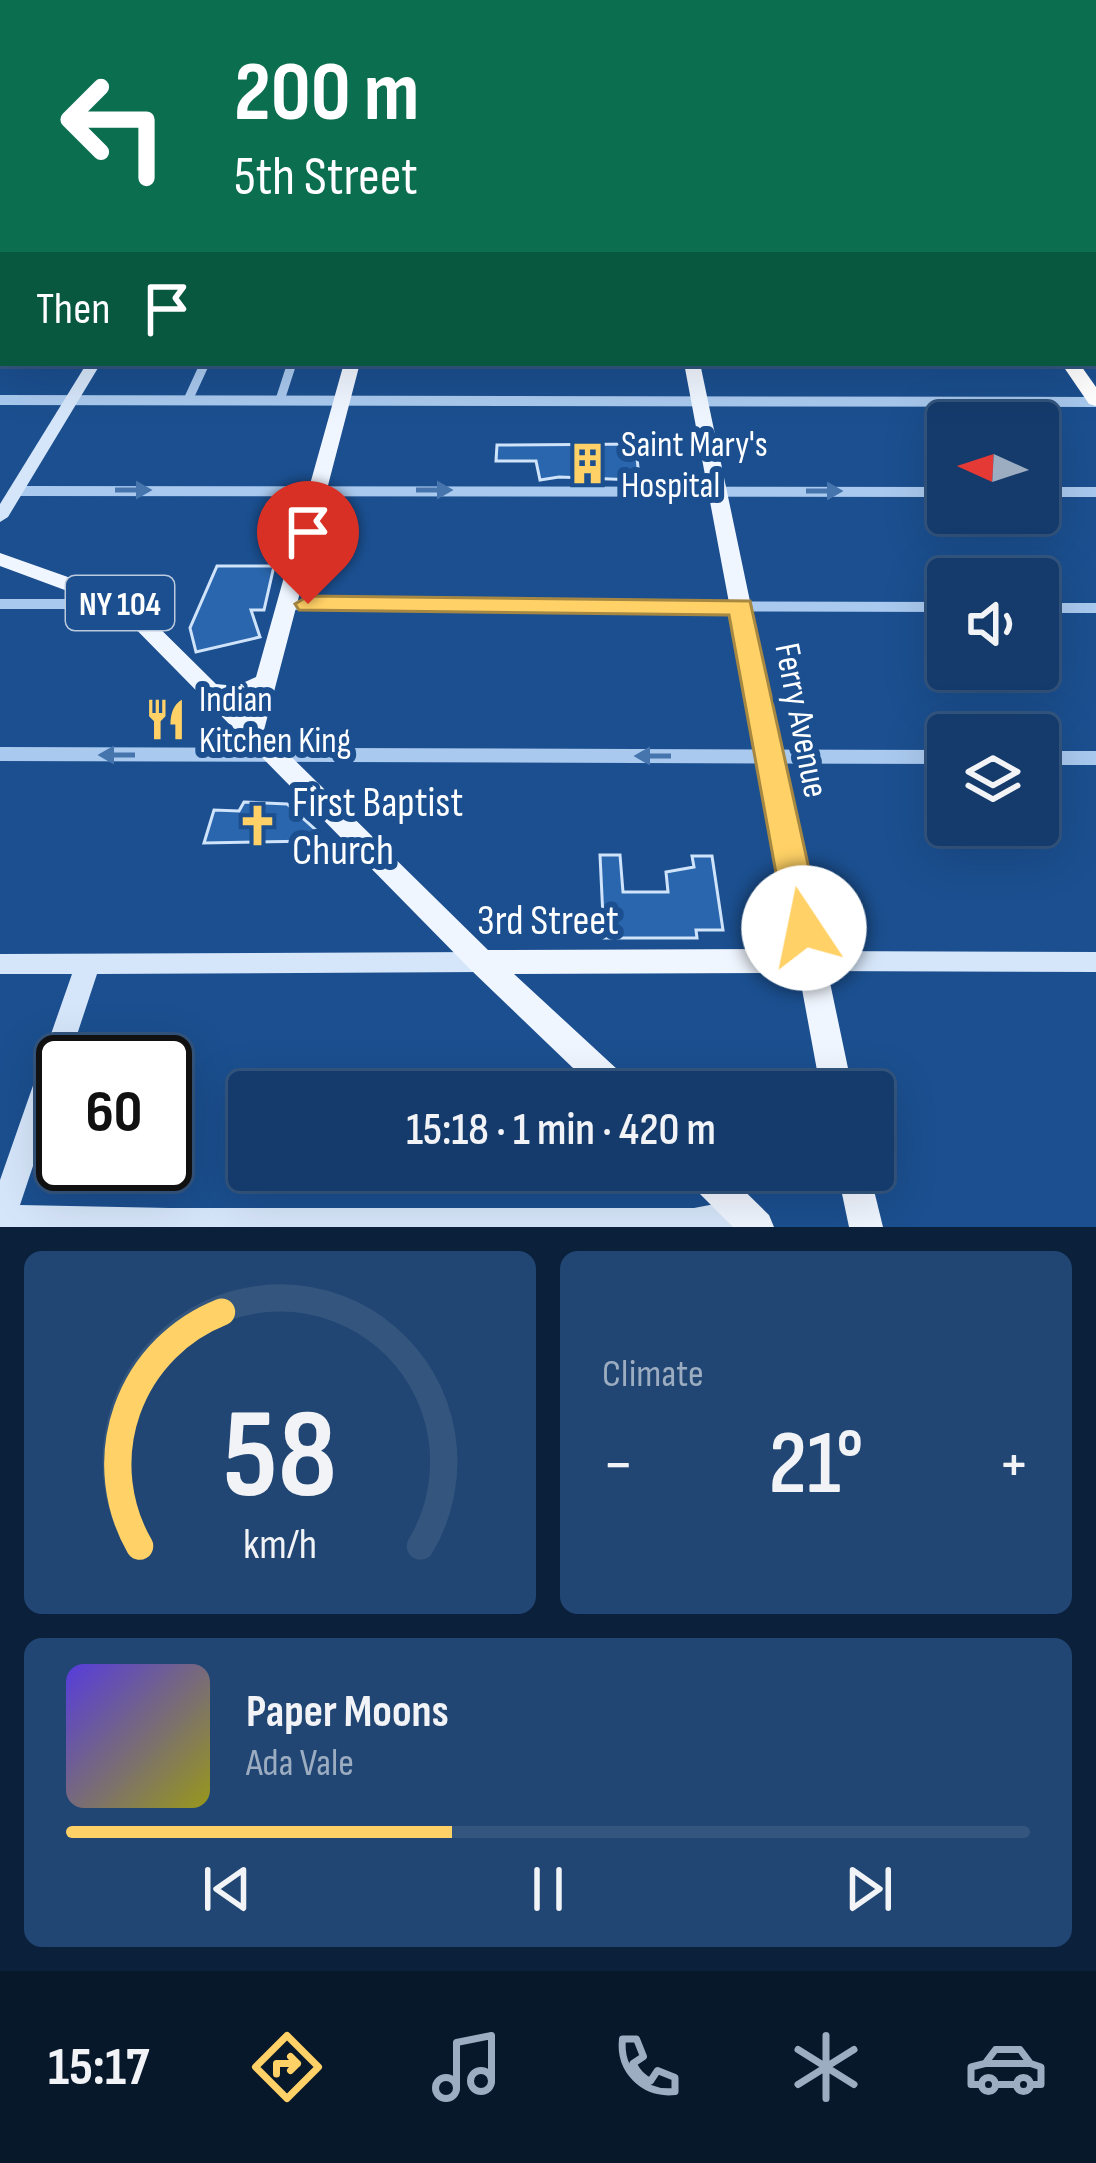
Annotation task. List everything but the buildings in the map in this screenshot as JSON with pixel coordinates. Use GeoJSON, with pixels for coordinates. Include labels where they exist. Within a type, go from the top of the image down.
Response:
{"type":"FeatureCollection","features":[{"type":"Feature","properties":{"kind":"highway"},"geometry":{"type":"LineString","coordinates":[[1072,366],[1096,401]]}},
{"type":"Feature","properties":{"kind":"main road"},"geometry":{"type":"LineString","coordinates":[[252,732],[351,366]]}},
{"type":"Feature","properties":{"kind":"main road","name":"Ferry Avenue"},"geometry":{"type":"LineString","coordinates":[[693,366],[833,1071]]}},
{"type":"Feature","properties":{"kind":"main road","name":"NY 104"},"geometry":{"type":"LineString","coordinates":[[0,560],[123,604],[598,1071]]}},
{"type":"Feature","properties":{"kind":"main road"},"geometry":{"type":"LineString","coordinates":[[213,692],[239,694],[266,681]]}},
{"type":"Feature","properties":{"kind":"main road","name":"3rd Street"},"geometry":{"type":"LineString","coordinates":[[482,962],[811,961]]}},
{"type":"Feature","properties":{"kind":"main road"},"geometry":{"type":"LineString","coordinates":[[720,1191],[746,1216]]}},
{"type":"Feature","properties":{"kind":"main road"},"geometry":{"type":"LineString","coordinates":[[858,1191],[866,1227]]}},
{"type":"Feature","properties":{"kind":"street"},"geometry":{"type":"LineString","coordinates":[[0,517],[92,366]]}},
{"type":"Feature","properties":{"kind":"street"},"geometry":{"type":"LineString","coordinates":[[188,400],[204,366]]}},
{"type":"Feature","properties":{"kind":"street"},"geometry":{"type":"LineString","coordinates":[[280,400],[291,366]]}},
{"type":"Feature","properties":{"kind":"street"},"geometry":{"type":"LineString","coordinates":[[0,400],[1096,401]]}},
{"type":"Feature","properties":{"kind":"street"},"geometry":{"type":"LineString","coordinates":[[16,491],[927,492]]}},
{"type":"Feature","properties":{"kind":"street"},"geometry":{"type":"LineString","coordinates":[[1059,492],[1096,492]]}},
{"type":"Feature","properties":{"kind":"street"},"geometry":{"type":"LineString","coordinates":[[0,604],[123,604]]}},
{"type":"Feature","properties":{"kind":"street"},"geometry":{"type":"LineString","coordinates":[[286,604],[927,608]]}},
{"type":"Feature","properties":{"kind":"street"},"geometry":{"type":"LineString","coordinates":[[1059,608],[1096,608]]}},
{"type":"Feature","properties":{"kind":"street"},"geometry":{"type":"LineString","coordinates":[[0,754],[927,757]]}},
{"type":"Feature","properties":{"kind":"street"},"geometry":{"type":"LineString","coordinates":[[1059,758],[1096,758]]}},
{"type":"Feature","properties":{"kind":"street","name":"3rd Street"},"geometry":{"type":"LineString","coordinates":[[811,961],[1096,962]]}},
{"type":"Feature","properties":{"kind":"street","name":"3rd Street"},"geometry":{"type":"LineString","coordinates":[[0,964],[482,962]]}},
{"type":"Feature","properties":{"kind":"street"},"geometry":{"type":"LineString","coordinates":[[88,964],[0,1220],[694,1223],[746,1216]]}},
{"type":"Feature","properties":{"kind":"place","name":"Saint Mary's Hospital"},"geometry":{"type":"Point","coordinates":[587,464]}},
{"type":"Feature","properties":{"kind":"place","name":"Indian Kitchen King"},"geometry":{"type":"Point","coordinates":[165,719]}},
{"type":"Feature","properties":{"kind":"place","name":"First Baptist Church"},"geometry":{"type":"Point","coordinates":[258,825]}},
{"type":"Feature","properties":{"kind":"route"},"geometry":{"type":"LineString","coordinates":[[308,604],[741,607],[804,928]]}}]}
